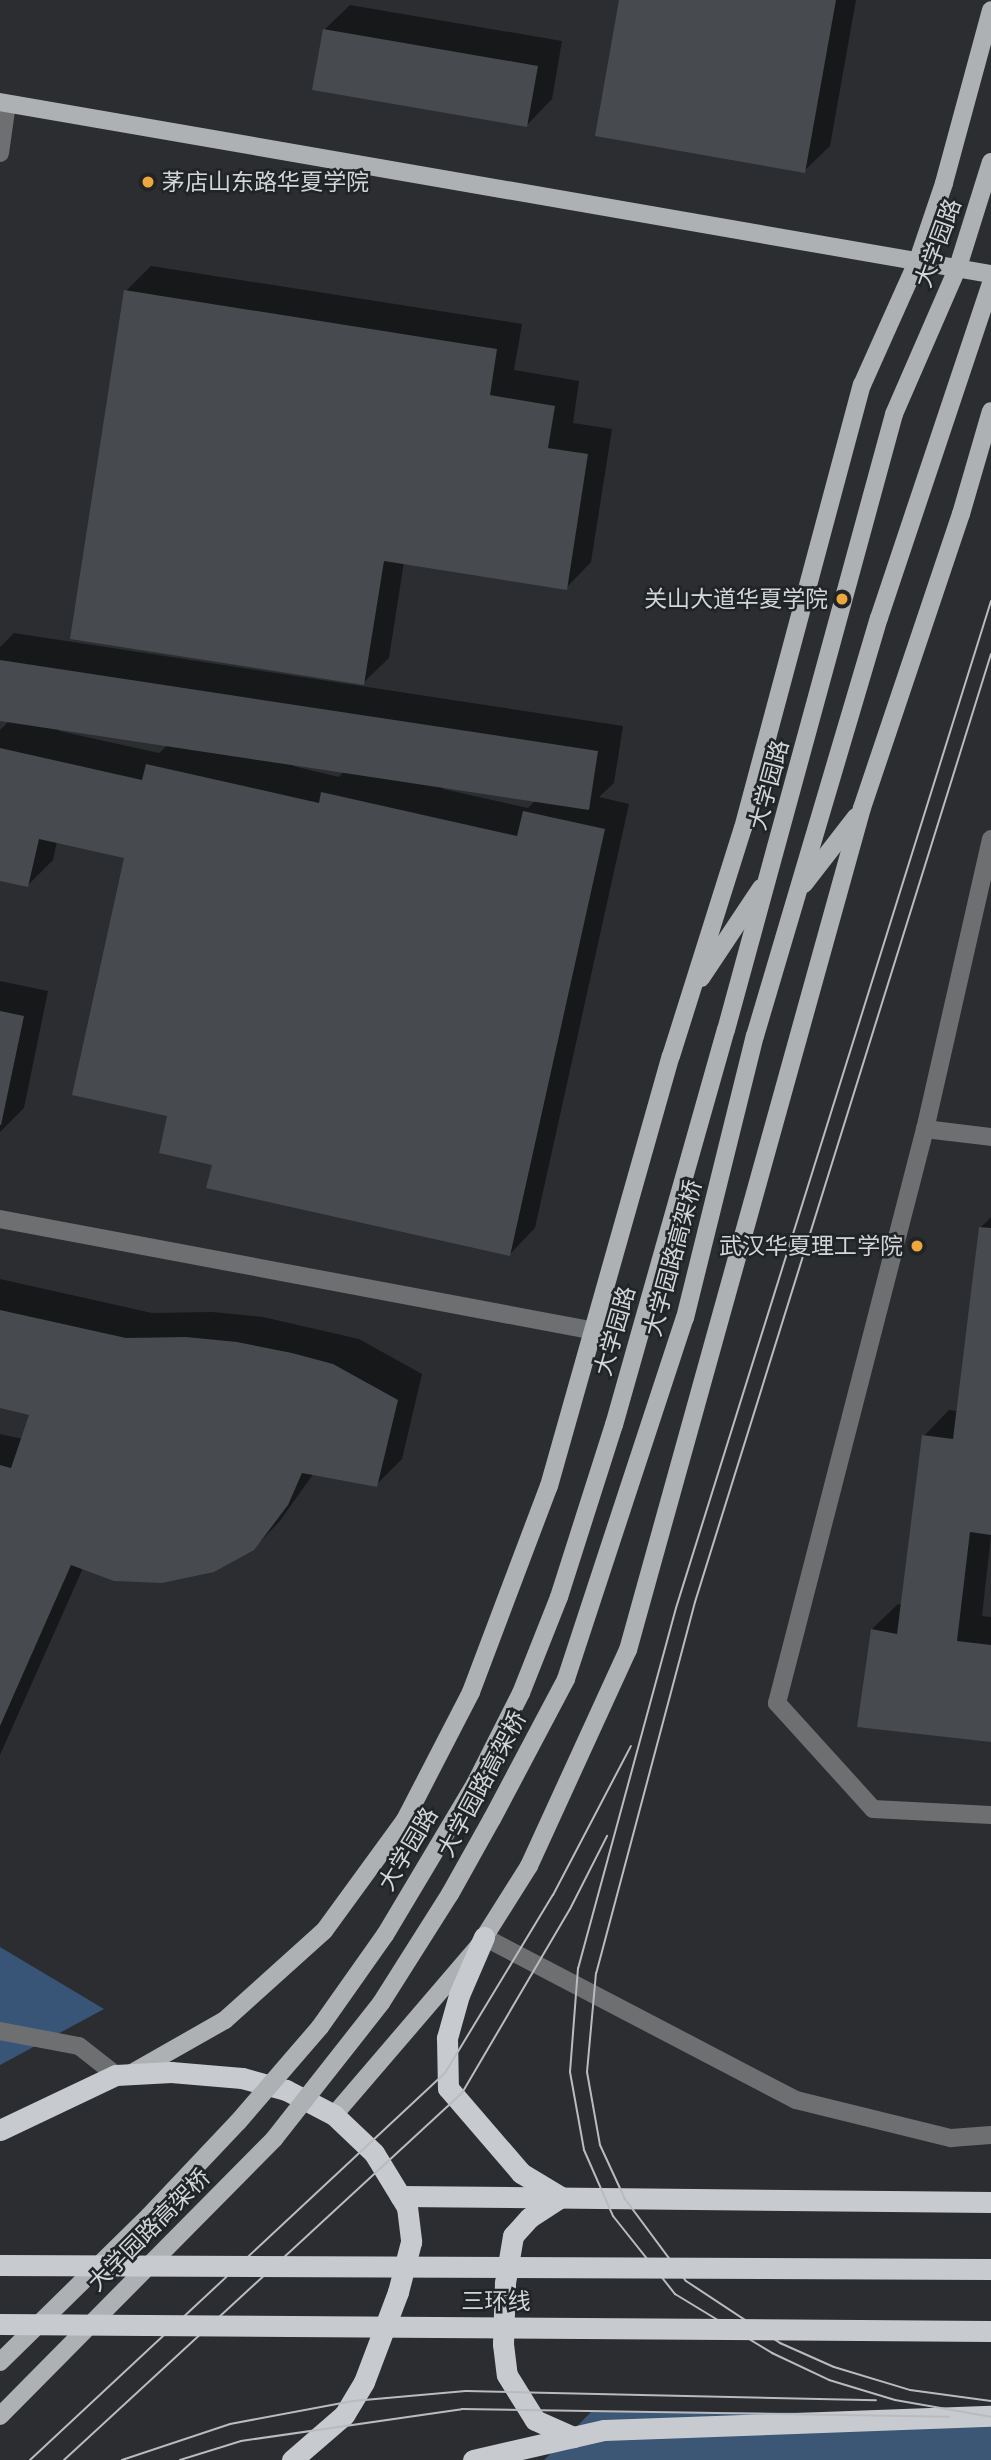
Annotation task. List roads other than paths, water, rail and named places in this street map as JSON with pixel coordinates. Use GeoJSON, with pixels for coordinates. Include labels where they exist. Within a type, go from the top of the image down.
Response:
{"type":"FeatureCollection","features":[{"type":"Feature","properties":{"kind":"highway"},"geometry":{"type":"LineString","coordinates":[[484,1937],[459,1995],[447,2038],[448,2088],[521,2173],[561,2197]]}},
{"type":"Feature","properties":{"kind":"highway"},"geometry":{"type":"LineString","coordinates":[[0,2130],[123,2075],[171,2072],[242,2078],[286,2090],[334,2115],[374,2153],[407,2207],[411,2242],[398,2292],[364,2382],[344,2415],[292,2460]]}},
{"type":"Feature","properties":{"kind":"highway"},"geometry":{"type":"LineString","coordinates":[[400,2196],[991,2202]]}},
{"type":"Feature","properties":{"kind":"highway"},"geometry":{"type":"LineString","coordinates":[[561,2197],[529,2218],[513,2236],[505,2283],[503,2344],[507,2375],[535,2420],[573,2437]]}},
{"type":"Feature","properties":{"kind":"highway","name":"三环线"},"geometry":{"type":"LineString","coordinates":[[0,2265],[991,2269]]}},
{"type":"Feature","properties":{"kind":"highway","name":"三环线"},"geometry":{"type":"LineString","coordinates":[[0,2324],[991,2331]]}},
{"type":"Feature","properties":{"kind":"highway"},"geometry":{"type":"LineString","coordinates":[[473,2460],[604,2430],[991,2416]]}},
{"type":"Feature","properties":{"kind":"main road"},"geometry":{"type":"LineString","coordinates":[[123,2075],[225,2020],[324,1931],[405,1820],[471,1692],[516,1580],[549,1486],[690,993],[743,828],[862,385],[918,260],[944,183],[991,10]]}},
{"type":"Feature","properties":{"kind":"main road"},"geometry":{"type":"LineString","coordinates":[[4,103],[991,274]]}},
{"type":"Feature","properties":{"kind":"main road","name":"大学园路"},"geometry":{"type":"LineString","coordinates":[[0,2362],[149,2216],[320,2027],[385,1935],[475,1784],[521,1693],[559,1597],[614,1425],[771,873],[894,414],[958,267],[991,162]]}},
{"type":"Feature","properties":{"kind":"main road","name":"大学园路高架桥"},"geometry":{"type":"LineString","coordinates":[[0,2416],[274,2139],[381,2003],[450,1894],[566,1679],[685,1318],[755,1036],[878,618],[991,284]]}},
{"type":"Feature","properties":{"kind":"main road"},"geometry":{"type":"LineString","coordinates":[[334,2115],[431,2005],[484,1937],[529,1866],[628,1650],[862,808],[961,514],[991,411]]}},
{"type":"Feature","properties":{"kind":"main road"},"geometry":{"type":"LineString","coordinates":[[798,892],[862,808]]}},
{"type":"Feature","properties":{"kind":"main road"},"geometry":{"type":"LineString","coordinates":[[690,993],[771,873]]}},
{"type":"Feature","properties":{"kind":"street"},"geometry":{"type":"LineString","coordinates":[[0,153],[4,103]]}},
{"type":"Feature","properties":{"kind":"street"},"geometry":{"type":"LineString","coordinates":[[991,839],[925,1129],[777,1703],[873,1809],[991,1815]]}},
{"type":"Feature","properties":{"kind":"street"},"geometry":{"type":"LineString","coordinates":[[925,1129],[991,1138]]}},
{"type":"Feature","properties":{"kind":"street"},"geometry":{"type":"LineString","coordinates":[[0,1219],[595,1331]]}},
{"type":"Feature","properties":{"kind":"street"},"geometry":{"type":"LineString","coordinates":[[484,1937],[796,2100],[951,2138],[991,2135]]}},
{"type":"Feature","properties":{"kind":"street"},"geometry":{"type":"LineString","coordinates":[[0,2031],[79,2046],[123,2075]]}},
{"type":"Feature","properties":{"kind":"tram line"},"geometry":{"type":"LineString","coordinates":[[991,601],[676,1608],[578,1968],[570,2072],[584,2150],[613,2216],[675,2294],[772,2353],[829,2380],[895,2400],[991,2417]]}},
{"type":"Feature","properties":{"kind":"tram line"},"geometry":{"type":"LineString","coordinates":[[991,654],[695,1602],[596,1973],[587,2072],[600,2145],[625,2199],[686,2281],[780,2343],[834,2367],[910,2390],[991,2401]]}},
{"type":"Feature","properties":{"kind":"tram line"},"geometry":{"type":"LineString","coordinates":[[30,2460],[445,2073],[553,1895],[631,1746]]}},
{"type":"Feature","properties":{"kind":"tram line"},"geometry":{"type":"LineString","coordinates":[[64,2460],[462,2093],[570,1909],[607,1836]]}},
{"type":"Feature","properties":{"kind":"tram line"},"geometry":{"type":"LineString","coordinates":[[122,2460],[230,2424],[353,2401],[466,2391],[876,2400]]}},
{"type":"Feature","properties":{"kind":"tram line"},"geometry":{"type":"LineString","coordinates":[[180,2460],[241,2441],[462,2409],[949,2417]]}},
{"type":"Feature","properties":{"kind":"place","name":"茅店山东路华夏学院"},"geometry":{"type":"Point","coordinates":[148,182]}},
{"type":"Feature","properties":{"kind":"place","name":"关山大道华夏学院"},"geometry":{"type":"Point","coordinates":[842,599]}},
{"type":"Feature","properties":{"kind":"place","name":"武汉华夏理工学院"},"geometry":{"type":"Point","coordinates":[917,1246]}}]}
